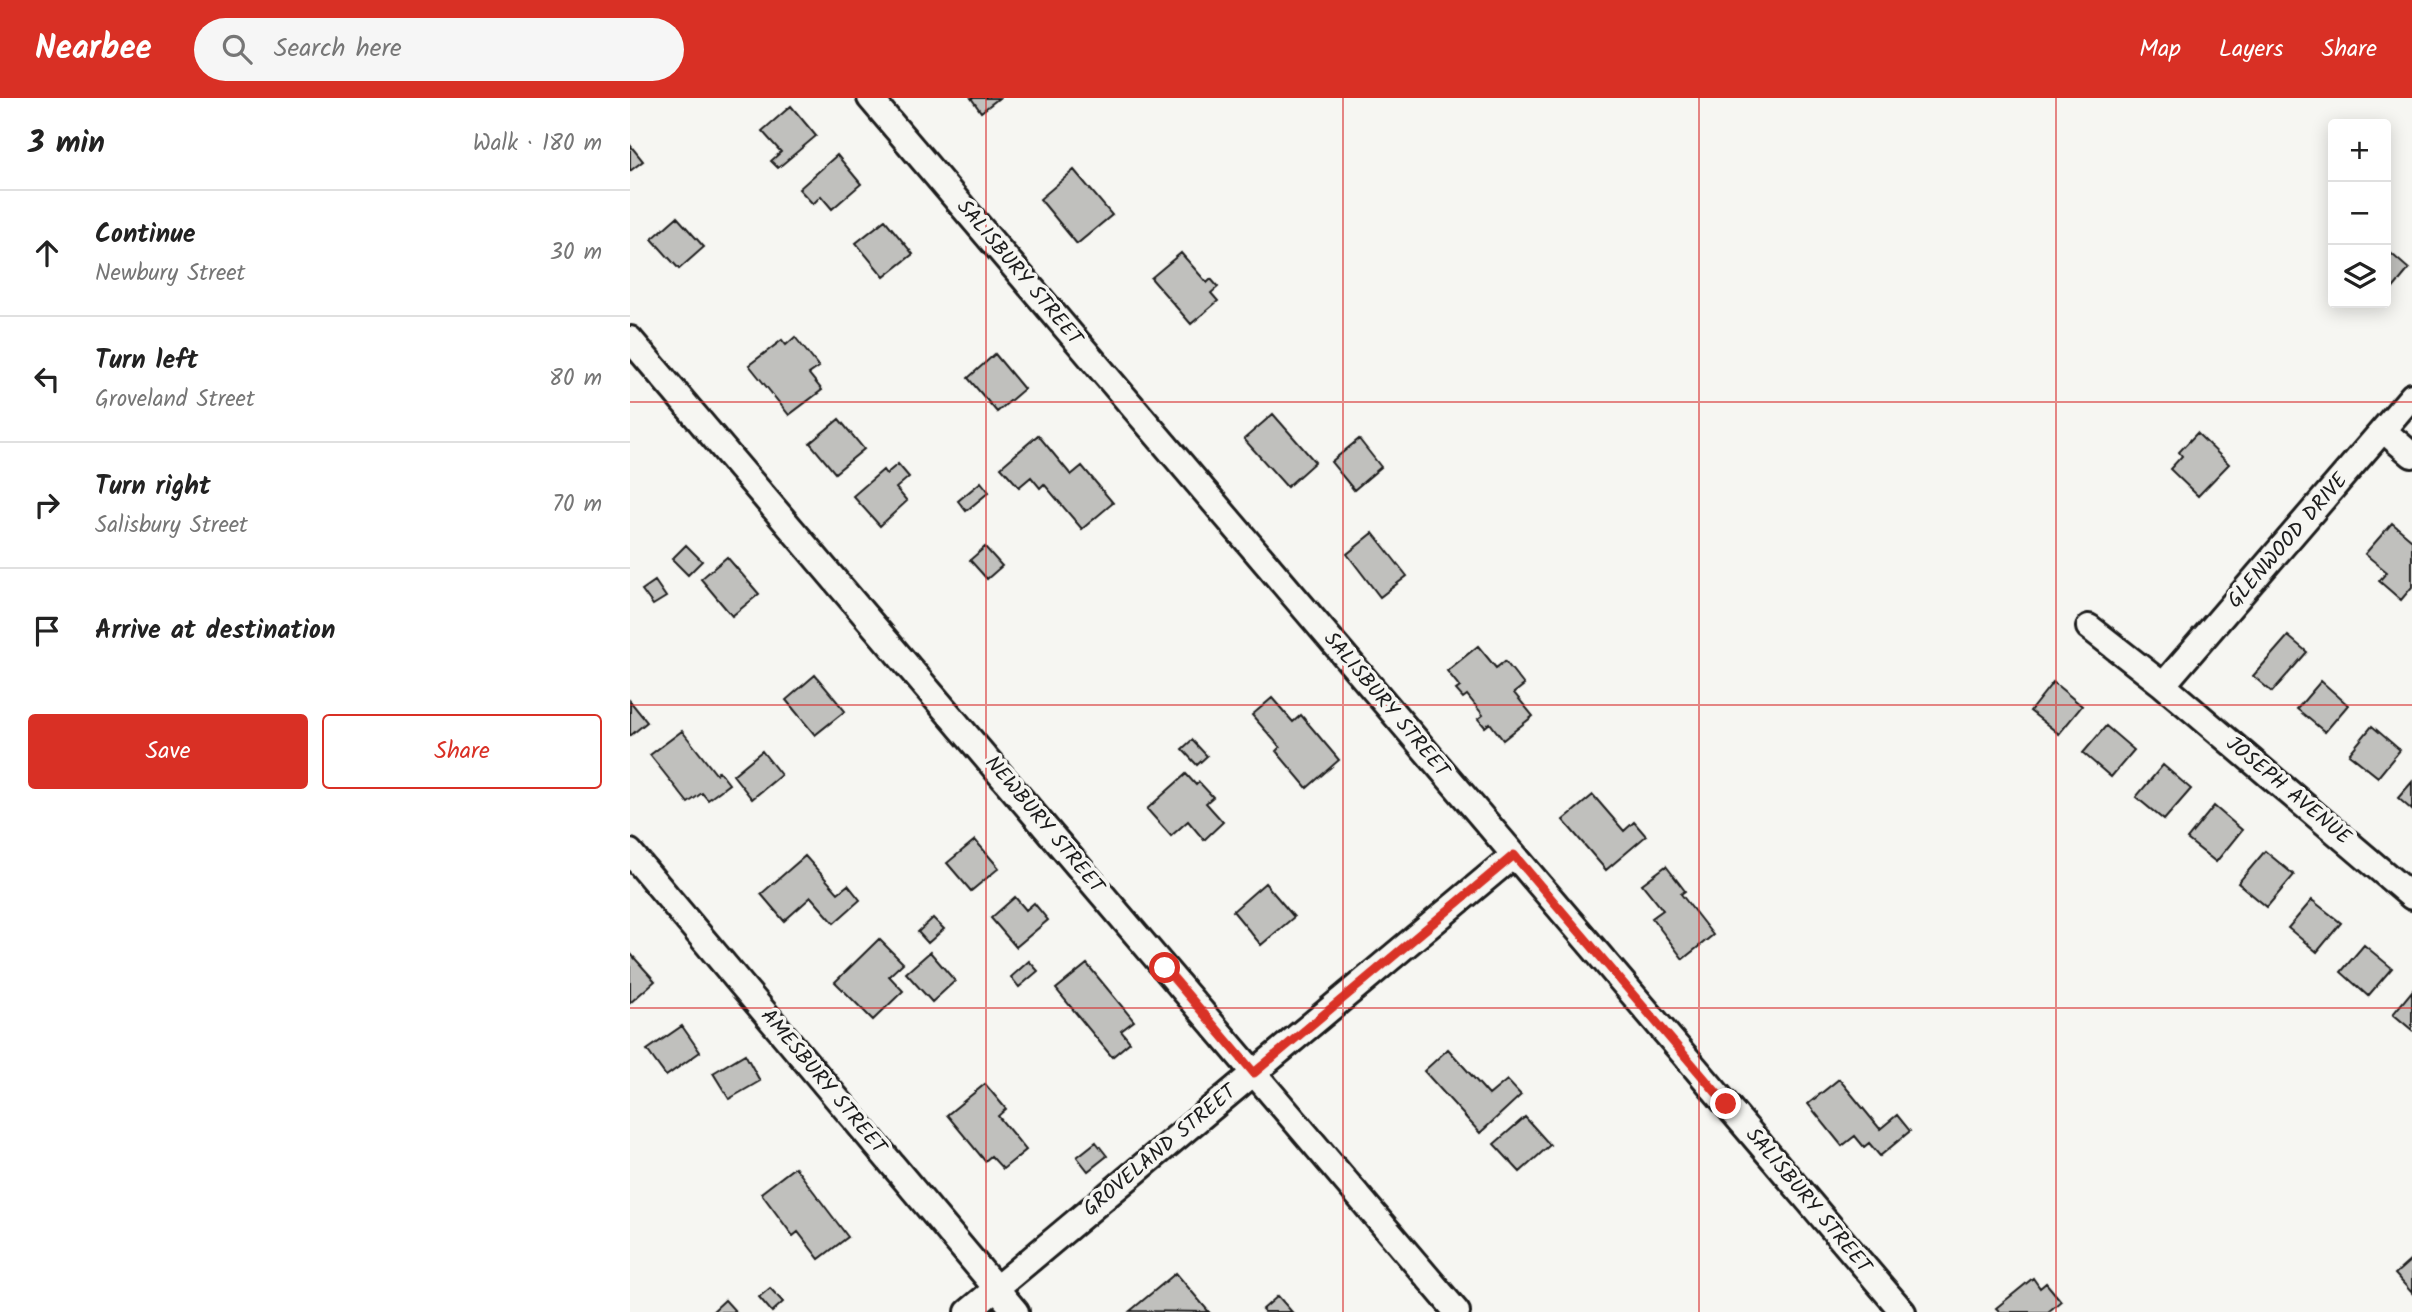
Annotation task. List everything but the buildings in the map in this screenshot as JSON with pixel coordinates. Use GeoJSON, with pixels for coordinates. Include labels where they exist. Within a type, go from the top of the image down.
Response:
{"type":"FeatureCollection","features":[{"type":"Feature","properties":{"kind":"street","name":"SALISBURY STREET"},"geometry":{"type":"LineString","coordinates":[[870,98],[1903,1312]]}},
{"type":"Feature","properties":{"kind":"street","name":"NEWBURY STREET"},"geometry":{"type":"LineString","coordinates":[[630,339],[1457,1312]]}},
{"type":"Feature","properties":{"kind":"street","name":"GLENWOOD DRIVE"},"geometry":{"type":"LineString","coordinates":[[2163,685],[2412,396]]}},
{"type":"Feature","properties":{"kind":"street"},"geometry":{"type":"LineString","coordinates":[[2382,430],[2412,455]]}},
{"type":"Feature","properties":{"kind":"street","name":"JOSEPH AVENUE"},"geometry":{"type":"LineString","coordinates":[[2089,627],[2163,685],[2412,897]]}},
{"type":"Feature","properties":{"kind":"street","name":"AMESBURY STREET"},"geometry":{"type":"LineString","coordinates":[[630,852],[1016,1312]]}},
{"type":"Feature","properties":{"kind":"street","name":"GROVELAND STREET"},"geometry":{"type":"LineString","coordinates":[[968,1312],[1514,855]]}},
{"type":"Feature","properties":{"kind":"route"},"geometry":{"type":"LineString","coordinates":[[1165,968],[1254,1073],[1514,855],[1726,1104]]}}]}
